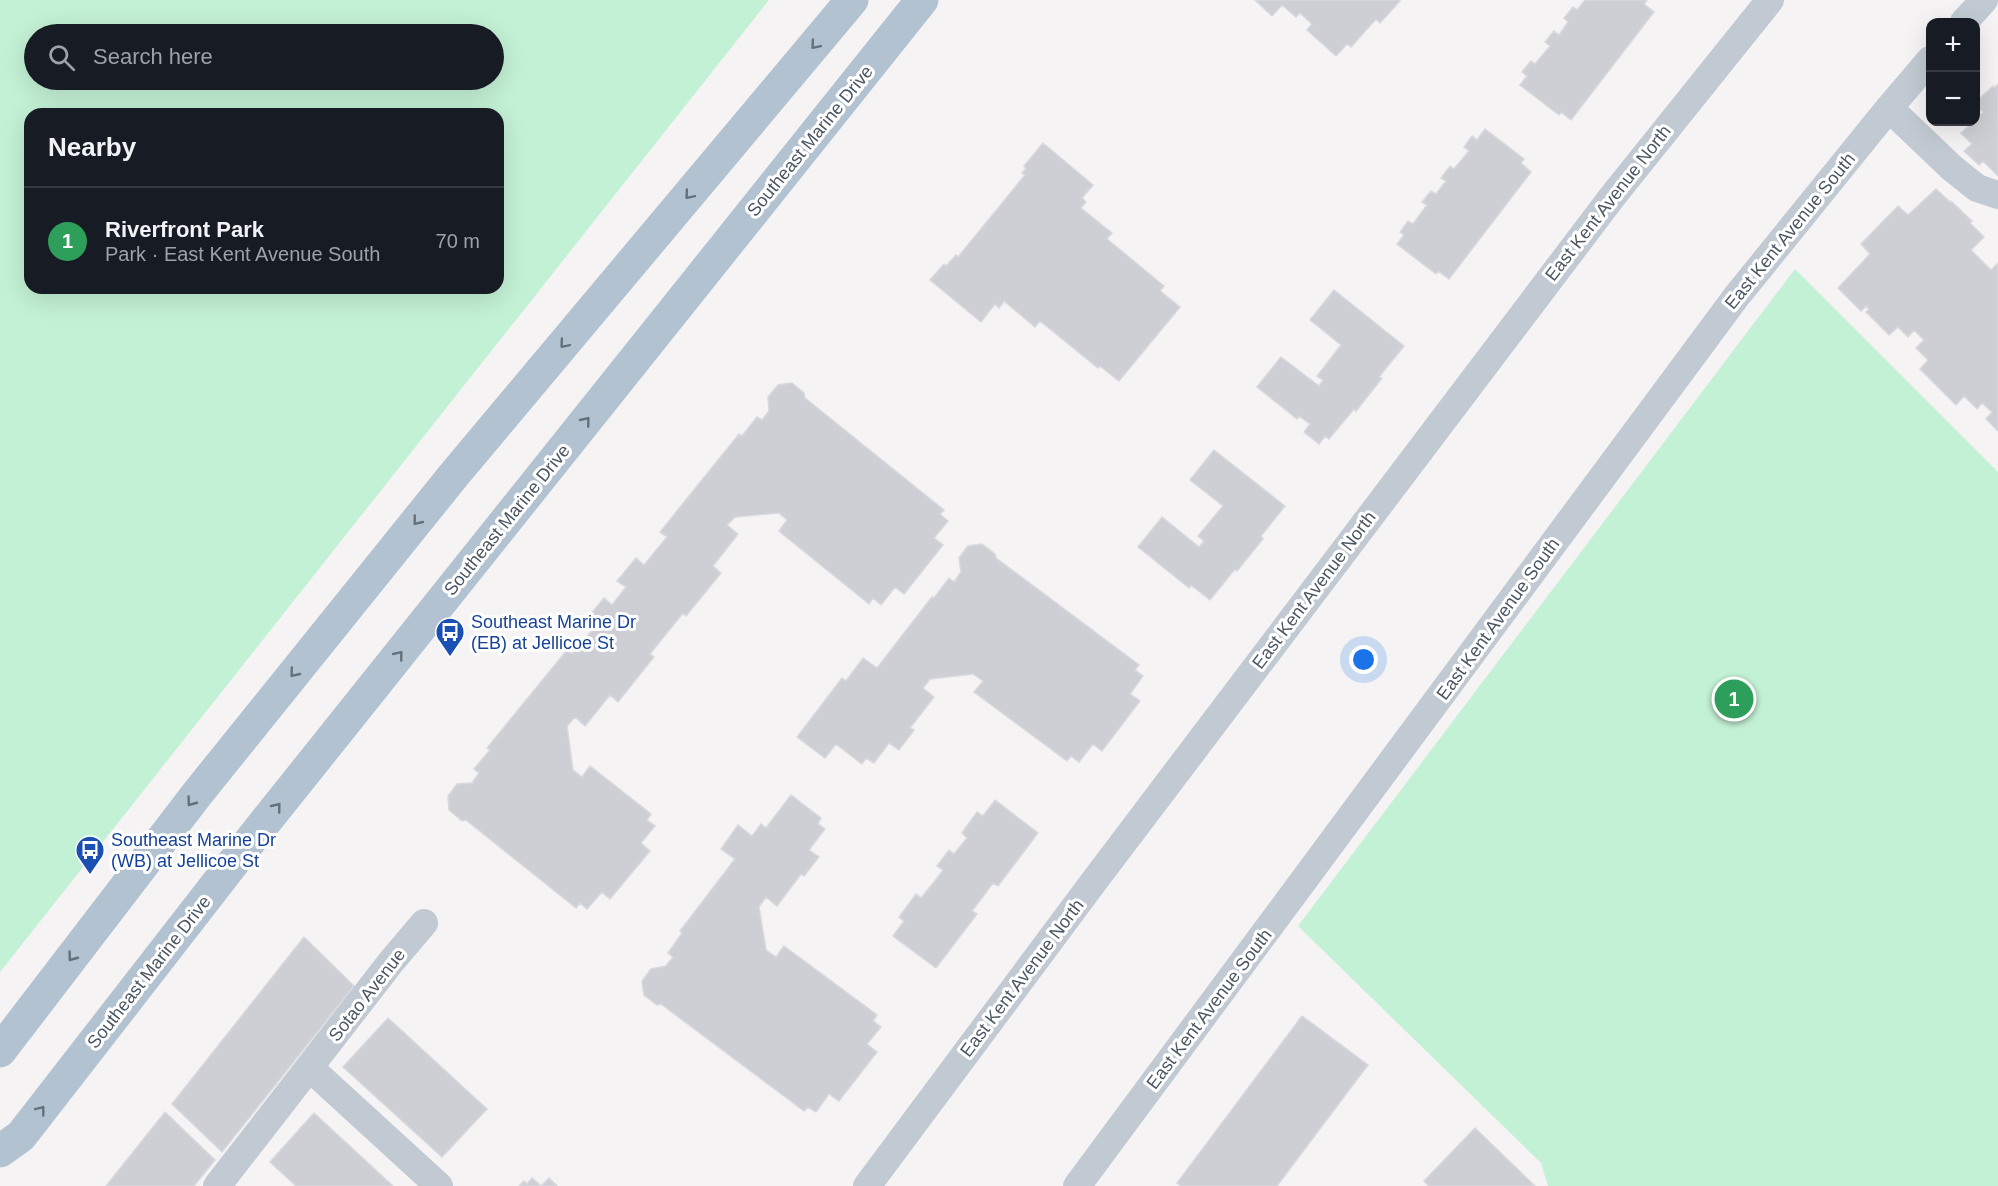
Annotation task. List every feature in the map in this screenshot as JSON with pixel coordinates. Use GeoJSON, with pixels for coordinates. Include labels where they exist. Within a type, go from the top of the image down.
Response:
{"type":"FeatureCollection","features":[{"type":"Feature","properties":{"kind":"main road"},"geometry":{"type":"LineString","coordinates":[[0,1051],[197,794],[446,485],[852,0]]}},
{"type":"Feature","properties":{"kind":"main road","name":"Southeast Marine Drive"},"geometry":{"type":"LineString","coordinates":[[0,1151],[21,1136],[261,827],[922,0]]}},
{"type":"Feature","properties":{"kind":"street","name":"East Kent Avenue North"},"geometry":{"type":"LineString","coordinates":[[867,1186],[1612,196],[1770,0]]}},
{"type":"Feature","properties":{"kind":"street"},"geometry":{"type":"LineString","coordinates":[[1968,18],[1984,0]]}},
{"type":"Feature","properties":{"kind":"street","name":"East Kent Avenue South"},"geometry":{"type":"LineString","coordinates":[[1077,1186],[1736,297],[1926,65]]}},
{"type":"Feature","properties":{"kind":"street"},"geometry":{"type":"LineString","coordinates":[[1889,108],[1952,168],[1977,188],[1998,195]]}},
{"type":"Feature","properties":{"kind":"street","name":"Sotao Avenue"},"geometry":{"type":"LineString","coordinates":[[217,1186],[424,922]]}},
{"type":"Feature","properties":{"kind":"street"},"geometry":{"type":"LineString","coordinates":[[310,1068],[439,1186]]}},
{"type":"Feature","properties":{"kind":"green space"},"geometry":{"type":"Polygon","coordinates":[[[0,0],[769,0],[0,972],[0,0]]]}},
{"type":"Feature","properties":{"kind":"green space"},"geometry":{"type":"Polygon","coordinates":[[[1795,269],[1998,472],[1998,1186],[1548,1186],[1541,1163],[1298,926],[1795,269]]]}},
{"type":"Feature","properties":{"kind":"building"},"geometry":{"type":"Polygon","coordinates":[[[1255,0],[1400,1],[1380,23],[1376,19],[1351,47],[1347,44],[1336,56],[1307,30],[1312,24],[1300,13],[1296,17],[1282,5],[1272,16],[1255,0]]]}},
{"type":"Feature","properties":{"kind":"building"},"geometry":{"type":"Polygon","coordinates":[[[1585,0],[1647,0],[1644,4],[1654,12],[1571,120],[1561,112],[1559,115],[1520,85],[1527,76],[1522,72],[1531,61],[1535,64],[1550,46],[1545,42],[1554,31],[1559,35],[1568,22],[1564,18],[1573,7],[1577,10],[1585,0]]]}},
{"type":"Feature","properties":{"kind":"building"},"geometry":{"type":"Polygon","coordinates":[[[1998,84],[1998,176],[1983,161],[1979,165],[1964,151],[1972,144],[1961,133],[1969,126],[1980,126],[1980,115],[1983,112],[1980,109],[1980,98],[1993,86],[1994,88],[1998,84]]]}},
{"type":"Feature","properties":{"kind":"building"},"geometry":{"type":"Polygon","coordinates":[[[1485,129],[1524,159],[1521,163],[1531,172],[1449,279],[1438,271],[1436,274],[1397,244],[1404,235],[1400,232],[1408,221],[1413,224],[1427,205],[1422,202],[1431,191],[1436,194],[1446,181],[1441,178],[1450,166],[1454,169],[1469,151],[1464,147],[1472,136],[1477,140],[1485,129]]]}},
{"type":"Feature","properties":{"kind":"building"},"geometry":{"type":"Polygon","coordinates":[[[1043,143],[1093,185],[1082,198],[1086,202],[1081,208],[1112,233],[1107,239],[1164,286],[1160,291],[1180,307],[1119,381],[1100,366],[1098,368],[1040,321],[1035,327],[1004,301],[999,308],[995,304],[981,322],[930,280],[944,264],[946,266],[956,255],[958,257],[1025,175],[1022,173],[1026,168],[1024,166],[1043,143]]]}},
{"type":"Feature","properties":{"kind":"building"},"geometry":{"type":"Polygon","coordinates":[[[1936,189],[1972,221],[1970,223],[1984,237],[1971,250],[1991,270],[1998,263],[1998,431],[1986,419],[1992,412],[1982,403],[1977,409],[1964,396],[1956,405],[1920,369],[1928,360],[1916,348],[1924,340],[1914,330],[1908,337],[1898,327],[1889,335],[1866,312],[1869,309],[1866,306],[1861,311],[1838,288],[1870,254],[1861,244],[1898,206],[1908,215],[1936,189]]]}},
{"type":"Feature","properties":{"kind":"building"},"geometry":{"type":"Polygon","coordinates":[[[1334,290],[1404,346],[1356,411],[1354,409],[1329,439],[1325,436],[1319,444],[1304,432],[1310,424],[1299,416],[1297,419],[1257,387],[1281,357],[1319,386],[1323,380],[1317,376],[1341,345],[1310,320],[1334,290]]]}},
{"type":"Feature","properties":{"kind":"building"},"geometry":{"type":"Polygon","coordinates":[[[792,383],[804,393],[805,398],[944,510],[940,514],[948,521],[934,538],[943,545],[904,594],[895,587],[881,605],[873,598],[869,604],[779,531],[787,520],[779,513],[735,517],[727,525],[738,534],[713,566],[721,573],[686,616],[683,613],[650,654],[654,657],[618,702],[610,695],[585,726],[575,717],[567,726],[573,770],[582,777],[590,766],[651,814],[647,820],[655,826],[641,843],[650,851],[610,899],[602,892],[587,909],[580,903],[576,908],[466,820],[462,821],[449,810],[448,796],[457,784],[472,783],[479,773],[474,769],[490,750],[487,748],[567,650],[572,654],[594,628],[585,621],[604,598],[612,605],[626,587],[617,581],[636,558],[644,565],[667,537],[660,532],[739,434],[742,436],[757,417],[762,420],[769,411],[768,397],[778,385],[792,383]]]}},
{"type":"Feature","properties":{"kind":"building"},"geometry":{"type":"Polygon","coordinates":[[[1214,450],[1285,506],[1261,536],[1263,539],[1210,600],[1191,585],[1189,588],[1138,547],[1162,517],[1199,547],[1204,541],[1198,536],[1223,506],[1190,480],[1214,450]]]}},
{"type":"Feature","properties":{"kind":"building"},"geometry":{"type":"Polygon","coordinates":[[[982,544],[995,554],[996,558],[1139,665],[1135,670],[1143,676],[1130,694],[1140,701],[1102,751],[1093,744],[1079,762],[1071,756],[1067,761],[974,692],[983,681],[973,674],[930,679],[923,688],[934,697],[910,728],[914,730],[899,750],[889,743],[874,763],[866,758],[862,764],[836,744],[825,758],[797,737],[842,678],[846,681],[863,658],[877,668],[949,578],[954,582],[961,572],[959,558],[968,546],[982,544]]]}},
{"type":"Feature","properties":{"kind":"building"},"geometry":{"type":"Polygon","coordinates":[[[791,795],[821,818],[818,824],[825,829],[809,850],[819,857],[804,876],[801,874],[777,906],[766,897],[759,907],[766,950],[776,957],[784,946],[877,1015],[873,1021],[881,1027],[867,1044],[877,1052],[839,1101],[829,1094],[816,1112],[808,1107],[804,1111],[661,1004],[657,1005],[644,995],[642,981],[651,969],[666,966],[673,957],[668,953],[682,933],[680,931],[735,859],[721,849],[738,825],[752,836],[761,824],[766,828],[791,795]]]}},
{"type":"Feature","properties":{"kind":"building"},"geometry":{"type":"Polygon","coordinates":[[[995,800],[1038,833],[998,886],[993,883],[972,911],[977,914],[936,968],[893,936],[904,921],[899,917],[916,894],[921,898],[943,870],[937,866],[949,850],[954,854],[967,838],[962,833],[977,812],[983,816],[995,800]]]}},
{"type":"Feature","properties":{"kind":"building"},"geometry":{"type":"Polygon","coordinates":[[[304,937],[354,986],[222,1152],[172,1104],[304,937]]]}},
{"type":"Feature","properties":{"kind":"building"},"geometry":{"type":"Polygon","coordinates":[[[1302,1016],[1368,1065],[1277,1186],[1181,1186],[1177,1183],[1302,1016]]]}},
{"type":"Feature","properties":{"kind":"building"},"geometry":{"type":"Polygon","coordinates":[[[388,1018],[487,1109],[442,1157],[343,1067],[388,1018]]]}},
{"type":"Feature","properties":{"kind":"building"},"geometry":{"type":"Polygon","coordinates":[[[165,1112],[215,1160],[194,1186],[106,1186],[165,1112]]]}},
{"type":"Feature","properties":{"kind":"building"},"geometry":{"type":"Polygon","coordinates":[[[314,1113],[393,1186],[296,1186],[270,1162],[314,1113]]]}},
{"type":"Feature","properties":{"kind":"building"},"geometry":{"type":"Polygon","coordinates":[[[1475,1128],[1535,1186],[1429,1186],[1424,1181],[1475,1128]]]}},
{"type":"Feature","properties":{"kind":"building"},"geometry":{"type":"Polygon","coordinates":[[[532,1178],[541,1186],[519,1186],[524,1181],[527,1184],[532,1178]]]}},
{"type":"Feature","properties":{"kind":"building"},"geometry":{"type":"Polygon","coordinates":[[[549,1178],[557,1186],[541,1186],[549,1178]]]}},
{"type":"Feature","properties":{"kind":"place","name":"Southeast Marine Dr (EB) at Jellicoe St"},"geometry":{"type":"Point","coordinates":[450,658]}},
{"type":"Feature","properties":{"kind":"place","name":"Riverfront Park"},"geometry":{"type":"Point","coordinates":[1734,699]}},
{"type":"Feature","properties":{"kind":"place","name":"Southeast Marine Dr (WB) at Jellicoe St"},"geometry":{"type":"Point","coordinates":[90,876]}}]}
